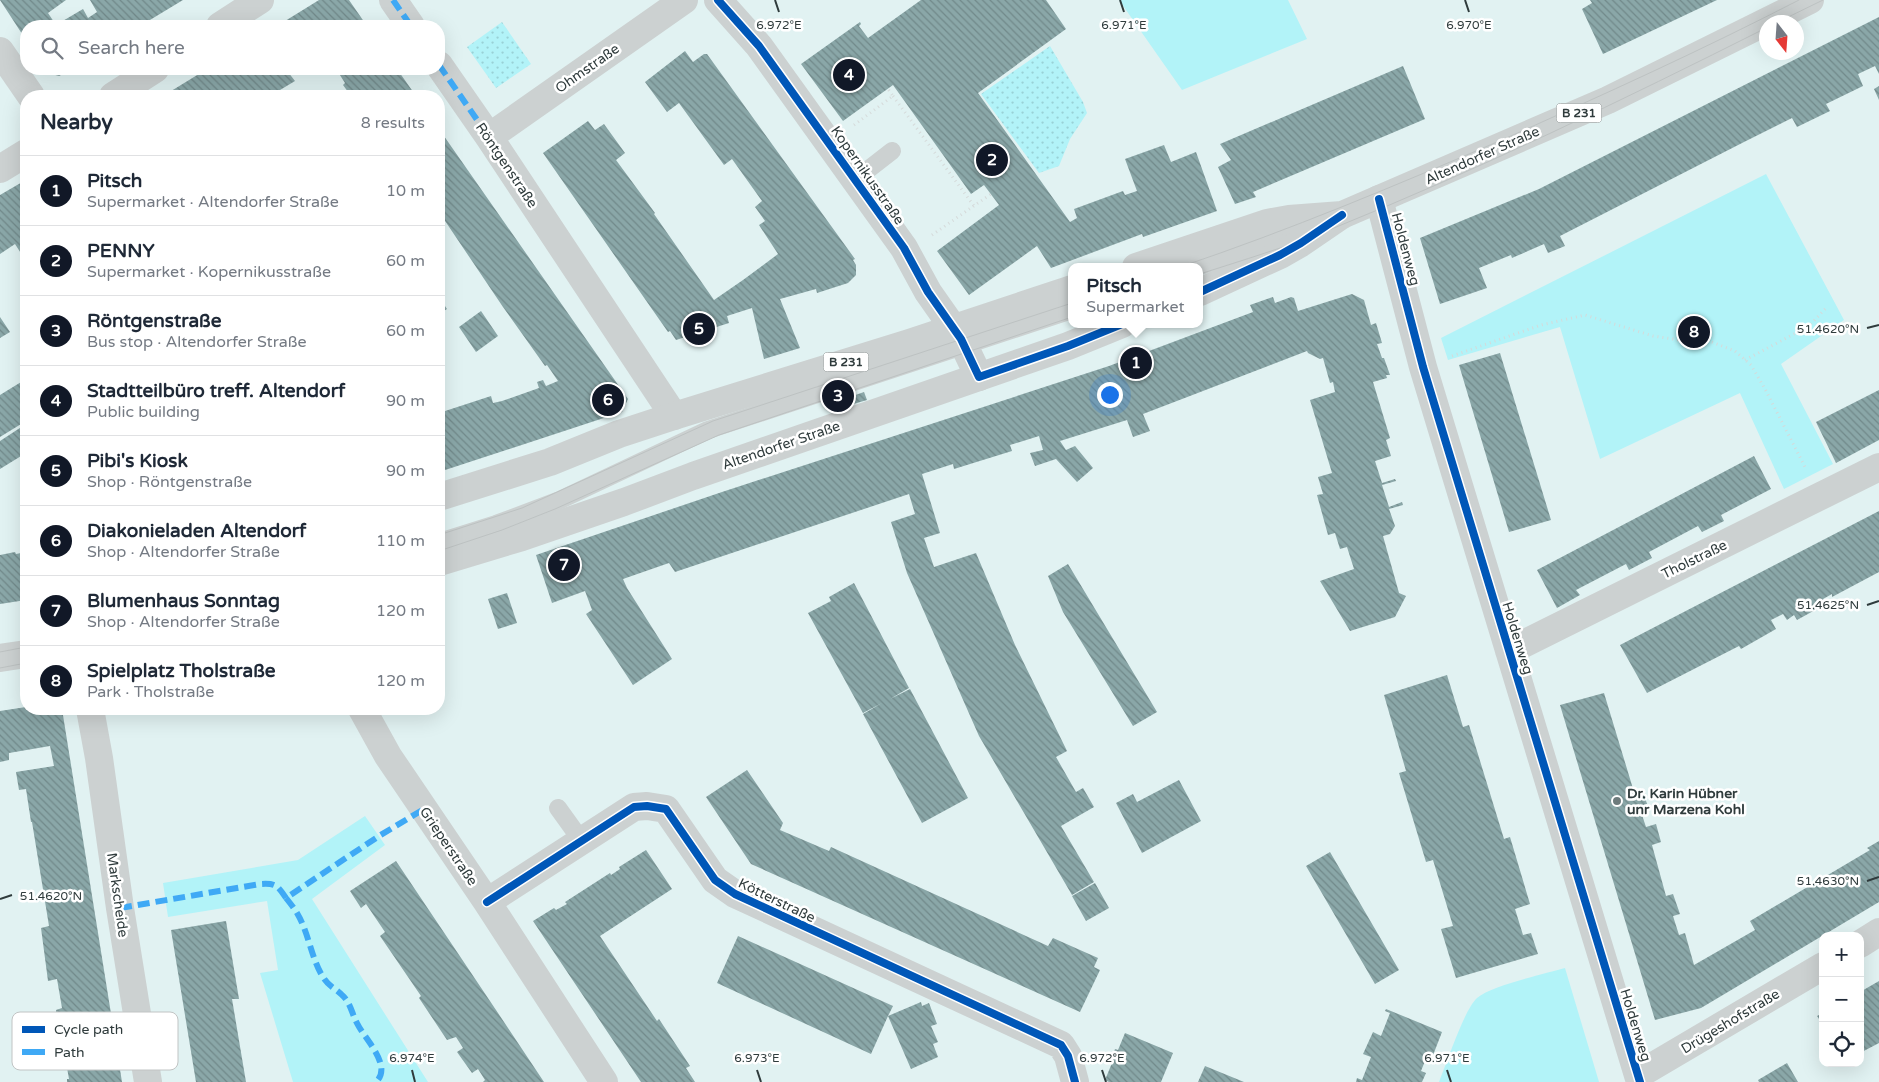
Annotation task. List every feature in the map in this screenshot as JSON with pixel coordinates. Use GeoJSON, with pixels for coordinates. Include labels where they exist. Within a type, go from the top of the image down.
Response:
{"type":"FeatureCollection","features":[{"type":"Feature","properties":{"kind":"street"},"geometry":{"type":"LineString","coordinates":[[229,20],[260,0]]}},
{"type":"Feature","properties":{"kind":"street"},"geometry":{"type":"LineString","coordinates":[[393,0],[407,20]]}},
{"type":"Feature","properties":{"kind":"street","name":"Ohmstraße"},"geometry":{"type":"LineString","coordinates":[[489,137],[684,0]]}},
{"type":"Feature","properties":{"kind":"street","name":"Kopernikusstraße"},"geometry":{"type":"LineString","coordinates":[[718,0],[759,46],[904,248],[928,292],[959,337],[979,377]]}},
{"type":"Feature","properties":{"kind":"street","name":"Altendorfer Straße"},"geometry":{"type":"LineString","coordinates":[[1203,291],[1280,255],[1342,215],[1608,100],[1810,0]]}},
{"type":"Feature","properties":{"kind":"street"},"geometry":{"type":"LineString","coordinates":[[0,51],[27,90]]}},
{"type":"Feature","properties":{"kind":"street","name":"Röntgenstraße"},"geometry":{"type":"LineString","coordinates":[[445,74],[674,416]]}},
{"type":"Feature","properties":{"kind":"street"},"geometry":{"type":"LineString","coordinates":[[122,90],[146,75]]}},
{"type":"Feature","properties":{"kind":"street"},"geometry":{"type":"LineString","coordinates":[[0,169],[20,157]]}},
{"type":"Feature","properties":{"kind":"street","name":"Holdenweg"},"geometry":{"type":"LineString","coordinates":[[1380,199],[1423,367],[1639,1079]]}},
{"type":"Feature","properties":{"kind":"street","name":"Altendorfer Straße"},"geometry":{"type":"LineString","coordinates":[[1148,263],[1267,223],[1289,219],[1342,215]]}},
{"type":"Feature","properties":{"kind":"street","name":"B 231"},"geometry":{"type":"LineString","coordinates":[[445,495],[550,462],[674,416],[959,337],[1068,291]]}},
{"type":"Feature","properties":{"kind":"street","name":"Altendorfer Straße"},"geometry":{"type":"LineString","coordinates":[[445,560],[522,537],[624,502],[693,476],[1068,346],[1112,328]]}},
{"type":"Feature","properties":{"kind":"street","name":"Tholstraße"},"geometry":{"type":"LineString","coordinates":[[1509,651],[1879,467]]}},
{"type":"Feature","properties":{"kind":"street"},"geometry":{"type":"LineString","coordinates":[[0,658],[20,655]]}},
{"type":"Feature","properties":{"kind":"street","name":"Markscheide"},"geometry":{"type":"LineString","coordinates":[[91,715],[100,758],[120,908],[137,1012]]}},
{"type":"Feature","properties":{"kind":"street","name":"Grieperstraße"},"geometry":{"type":"LineString","coordinates":[[365,715],[388,756],[487,902],[604,1082]]}},
{"type":"Feature","properties":{"kind":"street","name":"Kötterstraße"},"geometry":{"type":"LineString","coordinates":[[487,902],[634,807],[647,806],[666,809],[715,880],[735,894],[1061,1045],[1068,1056],[1075,1082]]}},
{"type":"Feature","properties":{"kind":"street"},"geometry":{"type":"LineString","coordinates":[[1864,941],[1879,932]]}},
{"type":"Feature","properties":{"kind":"street","name":"Drügeshofstraße"},"geometry":{"type":"LineString","coordinates":[[1639,1079],[1819,968]]}},
{"type":"Feature","properties":{"kind":"lane"},"geometry":{"type":"LineString","coordinates":[[856,179],[892,151]]}},
{"type":"Feature","properties":{"kind":"lane"},"geometry":{"type":"LineString","coordinates":[[1203,265],[1342,215]]}},
{"type":"Feature","properties":{"kind":"lane"},"geometry":{"type":"LineString","coordinates":[[445,540],[496,524],[560,500],[708,430],[959,337],[1068,311]]}},
{"type":"Feature","properties":{"kind":"lane"},"geometry":{"type":"LineString","coordinates":[[558,808],[581,840]]}},
{"type":"Feature","properties":{"kind":"path"},"geometry":{"type":"LineString","coordinates":[[888,89],[974,206]]}},
{"type":"Feature","properties":{"kind":"path"},"geometry":{"type":"LineString","coordinates":[[850,128],[893,96]]}},
{"type":"Feature","properties":{"kind":"path"},"geometry":{"type":"LineString","coordinates":[[930,236],[991,194]]}},
{"type":"Feature","properties":{"kind":"path"},"geometry":{"type":"LineString","coordinates":[[1745,360],[1809,326],[1826,308]]}},
{"type":"Feature","properties":{"kind":"path"},"geometry":{"type":"LineString","coordinates":[[1423,367],[1541,325],[1585,315],[1653,336],[1686,341],[1709,341],[1735,351],[1751,365],[1820,496]]}},
{"type":"Feature","properties":{"kind":"shaded area"},"geometry":{"type":"Polygon","coordinates":[[[1119,0],[1288,0],[1307,39],[1182,90],[1119,0]]]}},
{"type":"Feature","properties":{"kind":"shaded area"},"geometry":{"type":"Polygon","coordinates":[[[502,22],[531,64],[496,88],[467,47],[502,22]]]}},
{"type":"Feature","properties":{"kind":"shaded area"},"geometry":{"type":"Polygon","coordinates":[[[1050,46],[1083,102],[1087,113],[1070,139],[1059,166],[1039,173],[981,94],[1050,46]]]}},
{"type":"Feature","properties":{"kind":"shaded area"},"geometry":{"type":"Polygon","coordinates":[[[1766,174],[1844,320],[1781,364],[1833,464],[1784,489],[1740,393],[1600,459],[1560,327],[1448,360],[1441,338],[1766,174]]]}},
{"type":"Feature","properties":{"kind":"shaded area"},"geometry":{"type":"Polygon","coordinates":[[[365,816],[385,845],[312,899],[428,1082],[293,1082],[260,973],[278,970],[267,901],[168,917],[163,883],[298,860],[365,816]]]}},
{"type":"Feature","properties":{"kind":"shaded area"},"geometry":{"type":"Polygon","coordinates":[[[1565,968],[1599,1082],[1439,1082],[1461,1025],[1477,998],[1505,985],[1565,968]]]}},
{"type":"Feature","properties":{"kind":"building"},"geometry":{"type":"Polygon","coordinates":[[[0,0],[66,0],[48,13],[53,20],[20,20],[20,31],[0,0]]]}},
{"type":"Feature","properties":{"kind":"building"},"geometry":{"type":"Polygon","coordinates":[[[90,0],[183,0],[150,20],[64,20],[83,9],[88,18],[97,12],[90,0]]]}},
{"type":"Feature","properties":{"kind":"building"},"geometry":{"type":"Polygon","coordinates":[[[319,0],[349,0],[363,20],[287,20],[319,0]]]}},
{"type":"Feature","properties":{"kind":"building"},"geometry":{"type":"Polygon","coordinates":[[[921,0],[1046,0],[1066,29],[978,93],[1070,222],[1077,218],[1074,209],[1123,191],[1125,195],[1137,191],[1125,159],[1164,145],[1171,162],[1196,152],[1217,211],[1143,237],[1142,234],[1051,268],[1037,246],[969,295],[937,251],[999,205],[984,185],[971,194],[893,85],[843,121],[801,64],[860,22],[859,26],[868,38],[921,0]]]}},
{"type":"Feature","properties":{"kind":"building"},"geometry":{"type":"Polygon","coordinates":[[[1590,0],[1717,0],[1603,54],[1582,9],[1592,3],[1590,0]]]}},
{"type":"Feature","properties":{"kind":"building"},"geometry":{"type":"Polygon","coordinates":[[[1879,17],[1879,74],[1875,66],[1858,74],[1863,86],[1826,104],[1830,111],[1797,127],[1792,118],[1744,142],[1560,236],[1565,246],[1548,253],[1544,244],[1512,258],[1511,255],[1479,268],[1487,288],[1440,304],[1420,238],[1539,189],[1794,60],[1804,60],[1804,55],[1879,17]]]}},
{"type":"Feature","properties":{"kind":"building"},"geometry":{"type":"Polygon","coordinates":[[[685,51],[693,62],[707,54],[855,259],[853,260],[856,265],[856,275],[848,283],[817,293],[816,289],[780,299],[800,348],[764,359],[752,308],[727,316],[729,323],[676,340],[670,331],[668,332],[543,153],[588,121],[595,130],[604,124],[625,153],[616,160],[655,213],[714,300],[743,280],[778,254],[759,225],[765,221],[755,207],[762,201],[732,159],[724,165],[679,103],[667,112],[645,82],[685,51]]]}},
{"type":"Feature","properties":{"kind":"building"},"geometry":{"type":"Polygon","coordinates":[[[1403,66],[1425,119],[1253,192],[1256,197],[1235,204],[1218,167],[1231,160],[1220,144],[1403,66]]]}},
{"type":"Feature","properties":{"kind":"building"},"geometry":{"type":"Polygon","coordinates":[[[197,75],[290,75],[295,81],[280,90],[173,90],[197,75]]]}},
{"type":"Feature","properties":{"kind":"building"},"geometry":{"type":"Polygon","coordinates":[[[340,75],[401,75],[412,90],[347,90],[343,85],[345,83],[340,75]]]}},
{"type":"Feature","properties":{"kind":"building"},"geometry":{"type":"Polygon","coordinates":[[[1879,86],[1879,100],[1874,89],[1879,86]]]}},
{"type":"Feature","properties":{"kind":"building"},"geometry":{"type":"Polygon","coordinates":[[[445,138],[628,399],[622,412],[445,470],[445,411],[491,396],[493,403],[502,401],[539,388],[537,382],[543,380],[546,386],[558,381],[503,307],[445,221],[445,138]]]}},
{"type":"Feature","properties":{"kind":"building"},"geometry":{"type":"Polygon","coordinates":[[[20,183],[20,252],[15,244],[0,254],[0,195],[20,183]]]}},
{"type":"Feature","properties":{"kind":"building"},"geometry":{"type":"Polygon","coordinates":[[[1352,294],[1364,300],[1371,325],[1376,323],[1382,343],[1377,344],[1390,375],[1386,375],[1387,378],[1373,382],[1390,438],[1386,440],[1391,456],[1375,461],[1382,483],[1395,479],[1396,481],[1382,485],[1389,507],[1402,502],[1403,505],[1389,509],[1395,526],[1390,534],[1383,536],[1399,593],[1406,596],[1395,617],[1350,631],[1320,581],[1354,569],[1347,547],[1340,549],[1335,533],[1328,535],[1317,495],[1323,494],[1318,477],[1332,473],[1310,400],[1335,392],[1333,382],[1330,383],[1323,358],[1320,359],[1307,351],[1143,414],[1150,431],[1133,437],[1127,420],[1060,441],[1066,450],[1075,446],[1093,468],[1077,482],[1056,459],[1035,466],[1030,453],[1043,450],[1039,436],[1010,445],[1012,451],[954,469],[953,464],[922,474],[940,533],[924,538],[934,567],[976,553],[1015,645],[1067,751],[1056,757],[1076,792],[1083,788],[1094,807],[1061,826],[1094,882],[1072,895],[979,736],[907,573],[891,522],[915,514],[909,494],[675,572],[669,563],[623,579],[672,659],[633,685],[586,614],[592,610],[585,591],[552,603],[536,555],[722,492],[1109,366],[1253,312],[1250,305],[1273,297],[1275,303],[1291,297],[1294,298],[1298,311],[1352,294]]]}},
{"type":"Feature","properties":{"kind":"building"},"geometry":{"type":"Polygon","coordinates":[[[481,311],[498,336],[476,352],[459,327],[481,311]]]}},
{"type":"Feature","properties":{"kind":"building"},"geometry":{"type":"Polygon","coordinates":[[[0,317],[10,332],[0,338],[0,317]]]}},
{"type":"Feature","properties":{"kind":"building"},"geometry":{"type":"Polygon","coordinates":[[[1500,353],[1551,520],[1509,532],[1459,365],[1500,353]]]}},
{"type":"Feature","properties":{"kind":"building"},"geometry":{"type":"Polygon","coordinates":[[[20,383],[20,425],[0,437],[0,395],[20,383]]]}},
{"type":"Feature","properties":{"kind":"building"},"geometry":{"type":"Polygon","coordinates":[[[1879,390],[1879,440],[1836,463],[1816,422],[1879,390]]]}},
{"type":"Feature","properties":{"kind":"building"},"geometry":{"type":"Polygon","coordinates":[[[864,392],[867,400],[840,408],[838,401],[864,392]]]}},
{"type":"Feature","properties":{"kind":"building"},"geometry":{"type":"Polygon","coordinates":[[[20,428],[20,457],[0,469],[0,441],[20,428]]]}},
{"type":"Feature","properties":{"kind":"building"},"geometry":{"type":"Polygon","coordinates":[[[1754,456],[1771,489],[1721,515],[1724,521],[1702,532],[1698,526],[1649,552],[1652,558],[1629,570],[1626,564],[1576,590],[1580,595],[1557,608],[1537,570],[1754,456]]]}},
{"type":"Feature","properties":{"kind":"building"},"geometry":{"type":"Polygon","coordinates":[[[1879,511],[1879,572],[1832,597],[1832,594],[1823,599],[1826,604],[1797,620],[1794,615],[1787,620],[1783,614],[1771,620],[1776,629],[1741,649],[1739,646],[1647,693],[1620,645],[1879,511]]]}},
{"type":"Feature","properties":{"kind":"building"},"geometry":{"type":"Polygon","coordinates":[[[15,552],[16,554],[20,553],[20,601],[0,604],[0,555],[15,552]]]}},
{"type":"Feature","properties":{"kind":"building"},"geometry":{"type":"Polygon","coordinates":[[[1068,564],[1157,712],[1133,726],[1063,612],[1048,576],[1068,564]]]}},
{"type":"Feature","properties":{"kind":"building"},"geometry":{"type":"Polygon","coordinates":[[[854,583],[909,688],[890,699],[910,689],[968,798],[922,823],[863,714],[882,703],[863,713],[808,613],[831,601],[829,597],[854,583]]]}},
{"type":"Feature","properties":{"kind":"building"},"geometry":{"type":"Polygon","coordinates":[[[507,593],[517,623],[498,629],[488,599],[507,593]]]}},
{"type":"Feature","properties":{"kind":"building"},"geometry":{"type":"Polygon","coordinates":[[[1447,675],[1463,727],[1469,725],[1504,839],[1510,837],[1530,904],[1515,909],[1523,935],[1531,933],[1538,954],[1456,978],[1441,929],[1453,926],[1433,860],[1426,862],[1399,773],[1406,771],[1384,695],[1447,675]]]}},
{"type":"Feature","properties":{"kind":"building"},"geometry":{"type":"Polygon","coordinates":[[[1604,693],[1634,792],[1642,790],[1649,809],[1641,812],[1646,827],[1656,824],[1661,842],[1652,845],[1666,896],[1673,894],[1680,914],[1673,916],[1679,935],[1685,933],[1694,965],[1755,930],[1750,921],[1870,850],[1867,848],[1879,841],[1879,902],[1829,932],[1819,932],[1819,938],[1701,1008],[1655,1020],[1560,705],[1604,693]]]}},
{"type":"Feature","properties":{"kind":"building"},"geometry":{"type":"Polygon","coordinates":[[[20,708],[20,715],[63,715],[111,1012],[56,1012],[56,1010],[62,1008],[57,979],[48,981],[41,928],[49,926],[32,822],[26,789],[19,790],[16,772],[54,766],[50,746],[9,753],[9,760],[0,762],[0,711],[20,708]]]}},
{"type":"Feature","properties":{"kind":"building"},"geometry":{"type":"Polygon","coordinates":[[[747,770],[783,823],[780,830],[829,851],[831,847],[1048,946],[1053,938],[1098,958],[1094,967],[1100,970],[1080,1012],[751,864],[706,797],[747,770]]]}},
{"type":"Feature","properties":{"kind":"building"},"geometry":{"type":"Polygon","coordinates":[[[1179,780],[1201,821],[1142,853],[1116,803],[1133,794],[1137,802],[1179,780]]]}},
{"type":"Feature","properties":{"kind":"building"},"geometry":{"type":"Polygon","coordinates":[[[646,850],[672,889],[600,936],[657,1021],[659,1019],[690,1066],[686,1068],[695,1082],[641,1082],[533,921],[554,908],[556,910],[567,904],[565,902],[610,873],[611,875],[620,869],[619,867],[646,850]]]}},
{"type":"Feature","properties":{"kind":"building"},"geometry":{"type":"Polygon","coordinates":[[[1330,852],[1399,970],[1375,984],[1306,866],[1330,852]]]}},
{"type":"Feature","properties":{"kind":"building"},"geometry":{"type":"Polygon","coordinates":[[[396,861],[544,1082],[483,1082],[485,1080],[478,1069],[472,1073],[457,1052],[463,1048],[456,1037],[447,1040],[419,998],[421,996],[380,936],[385,932],[366,904],[361,908],[350,891],[396,861]]]}},
{"type":"Feature","properties":{"kind":"building"},"geometry":{"type":"Polygon","coordinates":[[[1095,883],[1109,908],[1086,921],[1072,896],[1095,883]]]}},
{"type":"Feature","properties":{"kind":"building"},"geometry":{"type":"Polygon","coordinates":[[[226,921],[239,999],[232,999],[246,1082],[196,1082],[171,930],[226,921]]]}},
{"type":"Feature","properties":{"kind":"building"},"geometry":{"type":"Polygon","coordinates":[[[738,936],[893,1006],[871,1054],[717,983],[738,936]]]}},
{"type":"Feature","properties":{"kind":"building"},"geometry":{"type":"Polygon","coordinates":[[[1879,981],[1879,1043],[1864,1051],[1864,1022],[1864,990],[1879,981]]]}},
{"type":"Feature","properties":{"kind":"building"},"geometry":{"type":"Polygon","coordinates":[[[921,1002],[922,1006],[929,1003],[937,1024],[931,1026],[938,1042],[933,1044],[938,1057],[911,1069],[888,1016],[921,1002]]]}},
{"type":"Feature","properties":{"kind":"building"},"geometry":{"type":"Polygon","coordinates":[[[1386,1009],[1442,1032],[1430,1063],[1425,1061],[1421,1071],[1426,1073],[1422,1082],[1356,1082],[1357,1078],[1362,1080],[1371,1057],[1363,1054],[1373,1032],[1381,1036],[1390,1013],[1385,1011],[1386,1009]]]}},
{"type":"Feature","properties":{"kind":"building"},"geometry":{"type":"Polygon","coordinates":[[[1125,1033],[1173,1053],[1161,1082],[1109,1082],[1105,1080],[1115,1049],[1118,1050],[1125,1033]]]}},
{"type":"Feature","properties":{"kind":"building"},"geometry":{"type":"Polygon","coordinates":[[[1787,1063],[1798,1082],[1759,1082],[1758,1080],[1787,1063]]]}},
{"type":"Feature","properties":{"kind":"building"},"geometry":{"type":"Polygon","coordinates":[[[1205,1066],[1244,1082],[1198,1082],[1205,1066]]]}},
{"type":"Feature","properties":{"kind":"building"},"geometry":{"type":"Polygon","coordinates":[[[67,1070],[120,1070],[122,1082],[67,1082],[67,1079],[69,1079],[67,1070]]]}},
{"type":"Feature","properties":{"kind":"tram line"},"geometry":{"type":"LineString","coordinates":[[1192,263],[1303,222],[1504,139],[1652,72],[1799,0]]}},
{"type":"Feature","properties":{"kind":"tram line"},"geometry":{"type":"LineString","coordinates":[[1792,15],[1823,0]]}},
{"type":"Feature","properties":{"kind":"tram line"},"geometry":{"type":"LineString","coordinates":[[1203,273],[1313,236],[1385,207],[1495,159],[1604,108],[1759,32]]}},
{"type":"Feature","properties":{"kind":"tram line"},"geometry":{"type":"LineString","coordinates":[[445,533],[522,508],[713,421],[1068,304]]}},
{"type":"Feature","properties":{"kind":"tram line"},"geometry":{"type":"LineString","coordinates":[[445,549],[502,530],[555,509],[719,435],[1068,318]]}},
{"type":"Feature","properties":{"kind":"tram line"},"geometry":{"type":"LineString","coordinates":[[0,652],[20,648]]}},
{"type":"Feature","properties":{"kind":"tram line"},"geometry":{"type":"LineString","coordinates":[[0,668],[20,664]]}},
{"type":"Feature","properties":{"kind":"marked path"},"geometry":{"type":"LineString","coordinates":[[393,0],[407,20]]}},
{"type":"Feature","properties":{"kind":"marked path"},"geometry":{"type":"LineString","coordinates":[[445,74],[489,137]]}},
{"type":"Feature","properties":{"kind":"marked path"},"geometry":{"type":"LineString","coordinates":[[120,908],[260,884],[276,886],[286,898],[379,836],[424,809]]}},
{"type":"Feature","properties":{"kind":"marked path"},"geometry":{"type":"LineString","coordinates":[[286,898],[301,921],[323,977],[327,983],[345,998],[358,1025],[380,1061],[380,1076],[376,1082]]}},
{"type":"Feature","properties":{"kind":"cycle path"},"geometry":{"type":"LineString","coordinates":[[718,0],[759,46],[904,248],[928,292],[961,339],[979,377],[1068,346],[1112,328]]}},
{"type":"Feature","properties":{"kind":"cycle path"},"geometry":{"type":"LineString","coordinates":[[1379,199],[1423,367],[1640,1082]]}},
{"type":"Feature","properties":{"kind":"cycle path"},"geometry":{"type":"LineString","coordinates":[[1203,291],[1280,255],[1342,215]]}},
{"type":"Feature","properties":{"kind":"cycle path"},"geometry":{"type":"LineString","coordinates":[[487,902],[634,807],[647,806],[666,809],[715,880],[735,894],[1061,1045],[1068,1056],[1075,1082]]}},
{"type":"Feature","properties":{"kind":"place","name":"Stadtteilbüro treff. Altendorf"},"geometry":{"type":"Point","coordinates":[849,75]}},
{"type":"Feature","properties":{"kind":"place","name":"PENNY"},"geometry":{"type":"Point","coordinates":[992,160]}},
{"type":"Feature","properties":{"kind":"place","name":"Pibi's Kiosk"},"geometry":{"type":"Point","coordinates":[699,329]}},
{"type":"Feature","properties":{"kind":"place","name":"Spielplatz Tholstraße"},"geometry":{"type":"Point","coordinates":[1694,332]}},
{"type":"Feature","properties":{"kind":"place","name":"Pitsch"},"geometry":{"type":"Point","coordinates":[1136,363]}},
{"type":"Feature","properties":{"kind":"place","name":"Röntgenstraße"},"geometry":{"type":"Point","coordinates":[838,396]}},
{"type":"Feature","properties":{"kind":"place","name":"Diakonieladen Altendorf"},"geometry":{"type":"Point","coordinates":[608,400]}},
{"type":"Feature","properties":{"kind":"place","name":"Blumenhaus Sonntag"},"geometry":{"type":"Point","coordinates":[564,565]}},
{"type":"Feature","properties":{"kind":"place","name":"Dr. Karin Hübner unr Marzena Kohl"},"geometry":{"type":"Point","coordinates":[1617,801]}}]}
